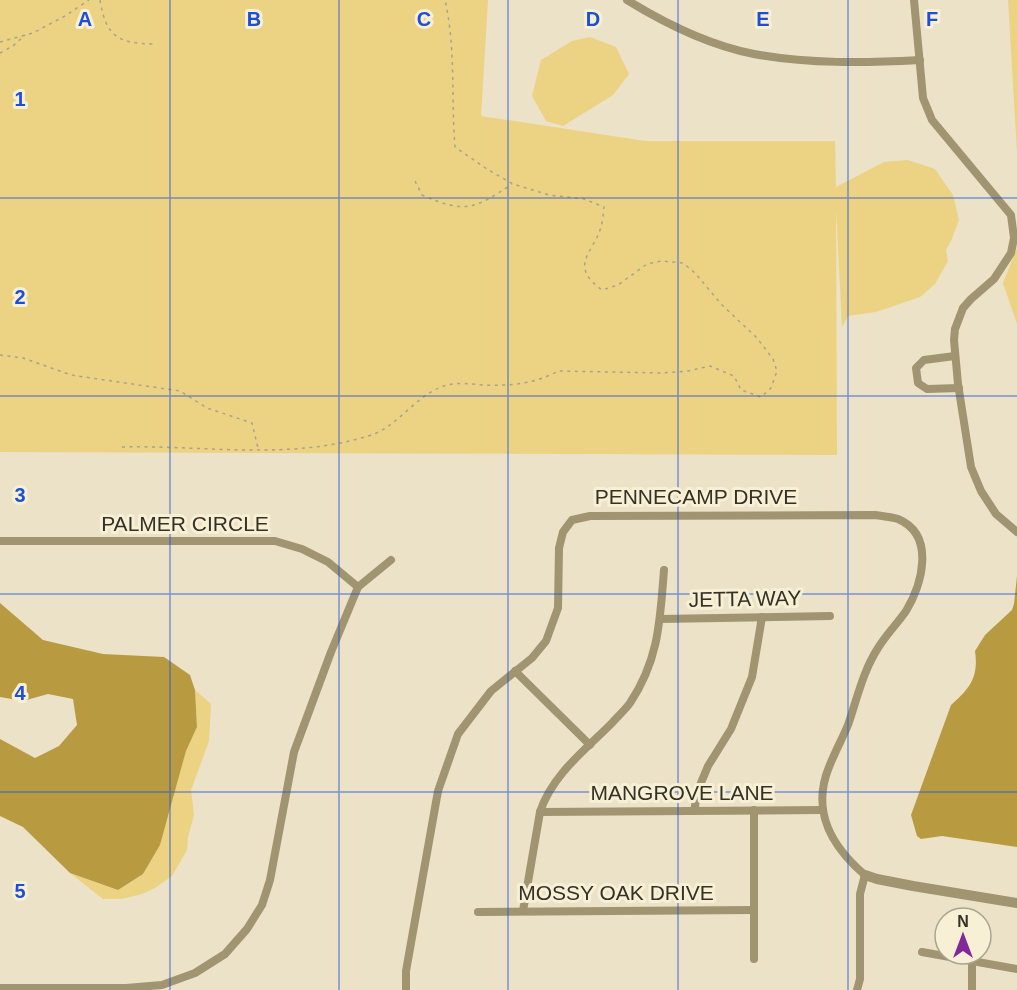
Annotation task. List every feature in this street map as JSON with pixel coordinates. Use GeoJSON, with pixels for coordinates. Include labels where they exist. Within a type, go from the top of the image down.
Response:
{"type":"FeatureCollection","features":[{"type":"Feature","properties":{"kind":"street"},"geometry":{"type":"LineString","coordinates":[[627,0],[656,18],[687,32],[754,54],[836,62],[920,60]]}},
{"type":"Feature","properties":{"kind":"street"},"geometry":{"type":"LineString","coordinates":[[914,0],[923,98],[932,120],[1011,215],[1014,238],[1011,253],[1005,266],[971,299],[958,318],[954,340],[970,467],[981,491],[996,514],[1017,532]]}},
{"type":"Feature","properties":{"kind":"street"},"geometry":{"type":"LineString","coordinates":[[956,356],[924,360],[916,368],[918,383],[927,390],[959,388]]}},
{"type":"Feature","properties":{"kind":"street","name":"PENNECAMP DRIVE"},"geometry":{"type":"LineString","coordinates":[[406,990],[406,971],[438,791],[446,764],[458,734],[491,691],[532,658],[546,641],[558,608],[559,548],[563,532],[572,520],[590,516],[875,515],[899,520],[914,531],[922,548],[924,563],[919,582],[906,610],[878,648],[865,674],[839,747],[829,768],[823,793],[823,816],[834,843],[865,875]]}},
{"type":"Feature","properties":{"kind":"street","name":"PALMER CIRCLE"},"geometry":{"type":"LineString","coordinates":[[0,541],[275,542],[302,549],[328,562],[358,586]]}},
{"type":"Feature","properties":{"kind":"street"},"geometry":{"type":"LineString","coordinates":[[0,988],[126,988],[162,984],[195,973],[225,954],[247,930],[262,905],[270,880],[294,752],[358,586],[391,560]]}},
{"type":"Feature","properties":{"kind":"street"},"geometry":{"type":"LineString","coordinates":[[523,911],[540,812],[545,798],[559,776],[630,704],[650,668],[659,633],[664,570]]}},
{"type":"Feature","properties":{"kind":"street","name":"JETTA WAY"},"geometry":{"type":"LineString","coordinates":[[660,619],[830,616]]}},
{"type":"Feature","properties":{"kind":"street"},"geometry":{"type":"LineString","coordinates":[[694,811],[698,790],[708,766],[731,729],[752,677],[762,617]]}},
{"type":"Feature","properties":{"kind":"street"},"geometry":{"type":"LineString","coordinates":[[515,671],[590,745]]}},
{"type":"Feature","properties":{"kind":"street"},"geometry":{"type":"LineString","coordinates":[[754,810],[754,959]]}},
{"type":"Feature","properties":{"kind":"street","name":"MANGROVE LANE"},"geometry":{"type":"LineString","coordinates":[[540,812],[823,810]]}},
{"type":"Feature","properties":{"kind":"street"},"geometry":{"type":"LineString","coordinates":[[857,990],[860,979],[860,894],[865,875],[1017,903]]}},
{"type":"Feature","properties":{"kind":"street","name":"MOSSY OAK DRIVE"},"geometry":{"type":"LineString","coordinates":[[478,912],[754,910]]}},
{"type":"Feature","properties":{"kind":"street"},"geometry":{"type":"LineString","coordinates":[[922,952],[933,954]]}},
{"type":"Feature","properties":{"kind":"street"},"geometry":{"type":"LineString","coordinates":[[993,965],[1017,969]]}},
{"type":"Feature","properties":{"kind":"street"},"geometry":{"type":"LineString","coordinates":[[972,966],[972,990]]}},
{"type":"Feature","properties":{"kind":"path"},"geometry":{"type":"LineString","coordinates":[[0,42],[25,35],[65,16],[89,0]]}},
{"type":"Feature","properties":{"kind":"path"},"geometry":{"type":"LineString","coordinates":[[100,0],[110,31],[119,39],[153,44]]}},
{"type":"Feature","properties":{"kind":"path"},"geometry":{"type":"LineString","coordinates":[[122,447],[305,449],[344,444],[374,435],[429,392],[447,385],[502,386],[543,379],[558,371],[663,373],[710,366],[734,376],[741,390],[761,397],[771,388],[777,371],[773,359],[757,338],[721,304],[696,273],[683,263],[661,261],[647,264],[618,285],[602,290],[590,281],[586,273],[585,256],[601,227],[604,207],[584,199],[549,195],[513,184],[455,147],[454,57],[445,0]]}},
{"type":"Feature","properties":{"kind":"path"},"geometry":{"type":"LineString","coordinates":[[0,53],[14,46],[25,35]]}},
{"type":"Feature","properties":{"kind":"path"},"geometry":{"type":"LineString","coordinates":[[415,181],[422,195],[450,206],[464,208],[480,204],[513,184]]}},
{"type":"Feature","properties":{"kind":"path"},"geometry":{"type":"LineString","coordinates":[[0,355],[23,358],[71,375],[180,391],[207,408],[252,423],[259,449]]}},
{"type":"Feature","properties":{"kind":"shaded area"},"geometry":{"type":"Polygon","coordinates":[[[0,0],[488,0],[481,116],[645,141],[835,141],[836,187],[884,162],[908,160],[935,169],[953,195],[959,220],[946,250],[948,261],[935,284],[920,297],[876,312],[848,316],[842,327],[836,208],[837,455],[0,452],[0,0]]]}},
{"type":"Feature","properties":{"kind":"shaded area"},"geometry":{"type":"Polygon","coordinates":[[[1008,0],[1017,0],[1017,152],[1008,0]]]}},
{"type":"Feature","properties":{"kind":"shaded area"},"geometry":{"type":"Polygon","coordinates":[[[590,37],[616,47],[629,74],[613,95],[563,126],[546,121],[532,96],[541,60],[572,41],[590,37]]]}},
{"type":"Feature","properties":{"kind":"shaded area"},"geometry":{"type":"Polygon","coordinates":[[[1017,248],[1017,324],[1003,283],[1017,248]]]}},
{"type":"Feature","properties":{"kind":"shaded area"},"geometry":{"type":"Polygon","coordinates":[[[1017,576],[1017,847],[942,836],[921,839],[917,836],[911,815],[951,705],[968,688],[974,676],[975,651],[985,635],[1012,610],[1017,576]]]}},
{"type":"Feature","properties":{"kind":"shaded area"},"geometry":{"type":"Polygon","coordinates":[[[0,603],[43,640],[103,654],[164,657],[190,675],[195,690],[197,727],[186,751],[160,845],[143,874],[118,890],[70,873],[23,827],[0,816],[0,739],[35,758],[59,746],[77,725],[73,699],[48,694],[23,701],[0,697],[0,603]]]}},
{"type":"Feature","properties":{"kind":"shaded area"},"geometry":{"type":"Polygon","coordinates":[[[195,690],[211,704],[209,741],[191,790],[194,815],[187,850],[172,876],[155,888],[121,899],[103,899],[70,873],[118,890],[143,874],[160,845],[186,751],[197,727],[195,690]]]}}]}
